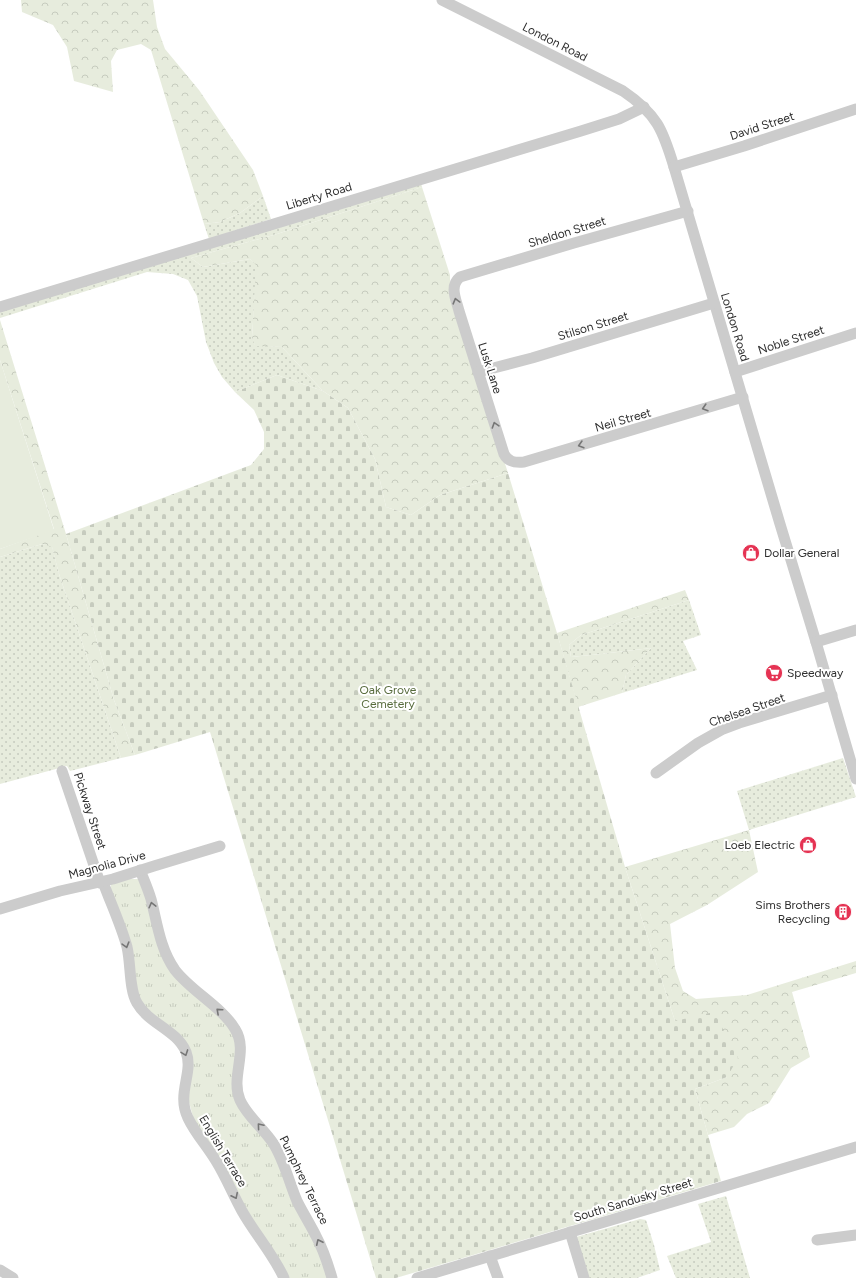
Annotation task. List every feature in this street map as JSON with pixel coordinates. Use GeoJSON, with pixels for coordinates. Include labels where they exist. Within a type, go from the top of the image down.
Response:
{"type":"FeatureCollection","features":[{"type":"Feature","properties":{"kind":"street","name":"London Road"},"geometry":{"type":"LineString","coordinates":[[442,0],[623,91],[644,107],[660,127],[668,145],[688,211],[856,779]]}},
{"type":"Feature","properties":{"kind":"street","name":"Liberty Road"},"geometry":{"type":"LineString","coordinates":[[0,307],[581,131],[619,119],[644,107]]}},
{"type":"Feature","properties":{"kind":"street","name":"David Street"},"geometry":{"type":"LineString","coordinates":[[674,167],[747,145],[856,109]]}},
{"type":"Feature","properties":{"kind":"street","name":"Sheldon Street"},"geometry":{"type":"LineString","coordinates":[[456,281],[464,275],[688,211]]}},
{"type":"Feature","properties":{"kind":"street","name":"Lusk Lane"},"geometry":{"type":"LineString","coordinates":[[456,281],[454,290],[478,372],[504,454],[510,460]]}},
{"type":"Feature","properties":{"kind":"street","name":"Stilson Street"},"geometry":{"type":"LineString","coordinates":[[478,372],[532,358],[714,303]]}},
{"type":"Feature","properties":{"kind":"street","name":"Noble Street"},"geometry":{"type":"LineString","coordinates":[[735,372],[856,333]]}},
{"type":"Feature","properties":{"kind":"street","name":"Neil Street"},"geometry":{"type":"LineString","coordinates":[[510,460],[519,463],[524,462],[742,397]]}},
{"type":"Feature","properties":{"kind":"street"},"geometry":{"type":"LineString","coordinates":[[816,642],[856,630]]}},
{"type":"Feature","properties":{"kind":"street","name":"Chelsea Street"},"geometry":{"type":"LineString","coordinates":[[656,774],[698,743],[724,729],[739,723],[832,695]]}},
{"type":"Feature","properties":{"kind":"street","name":"Pickway Street"},"geometry":{"type":"LineString","coordinates":[[62,771],[101,883]]}},
{"type":"Feature","properties":{"kind":"street","name":"Magnolia Drive"},"geometry":{"type":"LineString","coordinates":[[0,909],[60,891],[101,883],[220,846]]}},
{"type":"Feature","properties":{"kind":"street","name":"Pumphrey Terrace"},"geometry":{"type":"LineString","coordinates":[[140,870],[149,892],[162,944],[172,964],[183,979],[229,1020],[238,1034],[241,1051],[237,1087],[240,1102],[273,1143],[298,1202],[317,1237],[332,1278]]}},
{"type":"Feature","properties":{"kind":"street","name":"English Terrace"},"geometry":{"type":"LineString","coordinates":[[101,883],[127,948],[133,989],[137,1003],[146,1014],[175,1037],[182,1045],[186,1053],[188,1066],[183,1101],[187,1116],[216,1161],[242,1211],[272,1255],[284,1278]]}},
{"type":"Feature","properties":{"kind":"street","name":"South Sandusky Street"},"geometry":{"type":"LineString","coordinates":[[417,1278],[856,1146]]}},
{"type":"Feature","properties":{"kind":"street"},"geometry":{"type":"LineString","coordinates":[[570,1232],[584,1278]]}},
{"type":"Feature","properties":{"kind":"street"},"geometry":{"type":"LineString","coordinates":[[817,1240],[856,1234]]}},
{"type":"Feature","properties":{"kind":"street"},"geometry":{"type":"LineString","coordinates":[[490,1256],[498,1278]]}},
{"type":"Feature","properties":{"kind":"street"},"geometry":{"type":"LineString","coordinates":[[0,1270],[13,1278]]}},
{"type":"Feature","properties":{"kind":"green space"},"geometry":{"type":"Polygon","coordinates":[[[21,0],[153,0],[157,27],[165,49],[199,90],[253,170],[263,196],[240,213],[220,222],[204,224],[151,50],[141,44],[117,50],[111,61],[113,92],[74,81],[67,47],[53,25],[22,12],[21,0]]]}},
{"type":"Feature","properties":{"kind":"green space"},"geometry":{"type":"Polygon","coordinates":[[[421,183],[422,187],[277,234],[191,258],[203,267],[250,259],[257,265],[252,336],[255,345],[282,347],[323,391],[277,375],[235,392],[222,377],[214,363],[206,342],[197,296],[188,280],[173,274],[147,272],[0,318],[0,310],[421,183]]]}},
{"type":"Feature","properties":{"kind":"green space"},"geometry":{"type":"Polygon","coordinates":[[[422,187],[450,275],[450,292],[508,473],[440,495],[411,515],[386,507],[375,459],[348,408],[323,391],[282,347],[255,346],[252,337],[256,265],[250,259],[203,267],[191,258],[277,234],[422,187]]]}},
{"type":"Feature","properties":{"kind":"green space"},"geometry":{"type":"Polygon","coordinates":[[[263,196],[271,219],[209,239],[204,224],[220,222],[240,213],[263,196]]]}},
{"type":"Feature","properties":{"kind":"green space"},"geometry":{"type":"Polygon","coordinates":[[[0,320],[66,534],[114,700],[135,755],[121,758],[59,574],[52,547],[42,544],[0,557],[0,549],[54,529],[0,360],[0,320]]]}},
{"type":"Feature","properties":{"kind":"green space"},"geometry":{"type":"Polygon","coordinates":[[[0,360],[54,530],[0,549],[0,360]]]}},
{"type":"Feature","properties":{"kind":"green space","name":"Oak Grove Cemetery"},"geometry":{"type":"Polygon","coordinates":[[[277,375],[323,391],[348,408],[375,459],[386,507],[411,515],[440,495],[508,473],[557,633],[625,867],[675,1021],[714,1012],[738,1058],[727,1077],[695,1089],[721,1181],[396,1278],[376,1278],[210,732],[135,755],[114,700],[66,534],[251,465],[264,449],[264,432],[254,410],[235,392],[277,375]]]}},
{"type":"Feature","properties":{"kind":"green space"},"geometry":{"type":"Polygon","coordinates":[[[42,544],[52,546],[59,574],[121,758],[70,771],[67,766],[0,784],[0,557],[42,544]]]}},
{"type":"Feature","properties":{"kind":"green space"},"geometry":{"type":"Polygon","coordinates":[[[685,590],[689,600],[581,635],[569,645],[571,657],[651,648],[626,675],[622,693],[578,707],[557,633],[685,590]]]}},
{"type":"Feature","properties":{"kind":"green space"},"geometry":{"type":"Polygon","coordinates":[[[689,600],[701,635],[683,641],[697,670],[622,693],[626,675],[651,648],[571,657],[569,645],[581,635],[689,600]]]}},
{"type":"Feature","properties":{"kind":"green space"},"geometry":{"type":"Polygon","coordinates":[[[843,758],[856,797],[749,830],[737,791],[843,758]]]}},
{"type":"Feature","properties":{"kind":"green space"},"geometry":{"type":"Polygon","coordinates":[[[749,830],[758,872],[707,905],[670,924],[675,968],[683,991],[696,999],[747,995],[856,961],[856,973],[792,992],[810,1057],[791,1068],[769,1103],[747,1114],[734,1127],[708,1135],[695,1089],[727,1077],[675,1021],[625,867],[749,830]]]}},
{"type":"Feature","properties":{"kind":"green space"},"geometry":{"type":"Polygon","coordinates":[[[125,879],[138,879],[146,892],[174,972],[235,1033],[238,1050],[232,1084],[268,1138],[331,1278],[288,1278],[195,1124],[187,1095],[191,1061],[141,1003],[111,894],[111,884],[125,879]]]}},
{"type":"Feature","properties":{"kind":"green space"},"geometry":{"type":"Polygon","coordinates":[[[726,1196],[750,1278],[676,1278],[667,1256],[711,1242],[698,1204],[726,1196]]]}},
{"type":"Feature","properties":{"kind":"green space"},"geometry":{"type":"Polygon","coordinates":[[[640,1219],[646,1220],[660,1270],[637,1278],[589,1278],[576,1237],[640,1219]]]}},
{"type":"Feature","properties":{"kind":"place","name":"Dollar General"},"geometry":{"type":"Point","coordinates":[751,553]}},
{"type":"Feature","properties":{"kind":"place","name":"Speedway"},"geometry":{"type":"Point","coordinates":[774,673]}},
{"type":"Feature","properties":{"kind":"place","name":"Loeb Electric"},"geometry":{"type":"Point","coordinates":[808,845]}},
{"type":"Feature","properties":{"kind":"place","name":"Sims Brothers Recycling"},"geometry":{"type":"Point","coordinates":[843,912]}}]}
